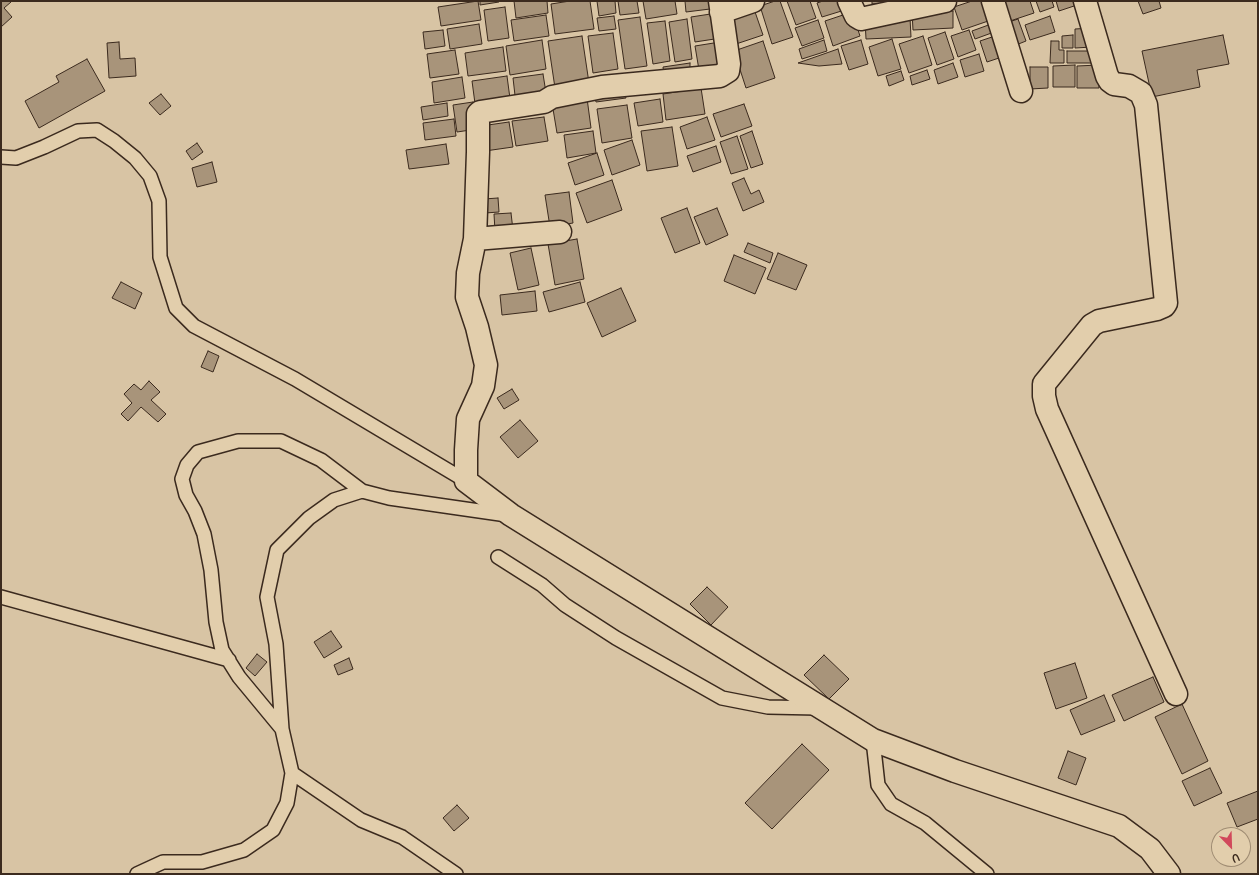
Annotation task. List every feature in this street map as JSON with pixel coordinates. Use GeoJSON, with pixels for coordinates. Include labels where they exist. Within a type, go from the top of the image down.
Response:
{"type":"FeatureCollection","features":[{"type":"Feature","properties":{"kind":"street"},"geometry":{"type":"LineString","coordinates":[[753,1],[721,7],[729,64],[728,71],[720,76],[602,87],[552,97],[544,102],[480,112],[478,114],[475,239],[468,273],[468,297],[486,365],[483,386],[468,419],[466,481],[511,515],[872,740],[955,771],[1119,826],[1150,849],[1169,874]]}},
{"type":"Feature","properties":{"kind":"street"},"geometry":{"type":"LineString","coordinates":[[849,1],[856,16],[861,19],[945,1]]}},
{"type":"Feature","properties":{"kind":"street"},"geometry":{"type":"LineString","coordinates":[[993,1],[1021,91]]}},
{"type":"Feature","properties":{"kind":"street"},"geometry":{"type":"LineString","coordinates":[[1085,1],[1107,76],[1114,84],[1129,86],[1141,93],[1146,105],[1166,303],[1164,306],[1157,309],[1099,321],[1092,325],[1044,384],[1044,396],[1049,415],[1176,694]]}},
{"type":"Feature","properties":{"kind":"street"},"geometry":{"type":"LineString","coordinates":[[475,239],[560,232]]}},
{"type":"Feature","properties":{"kind":"lane"},"geometry":{"type":"LineString","coordinates":[[1,157],[16,158],[78,131],[97,130],[114,141],[135,158],[150,176],[159,201],[160,257],[176,308],[180,313],[194,326],[295,379],[466,481]]}},
{"type":"Feature","properties":{"kind":"lane"},"geometry":{"type":"LineString","coordinates":[[282,729],[239,677],[222,650],[216,622],[211,570],[204,534],[195,511],[186,495],[182,479],[187,465],[198,452],[238,442],[280,441],[321,460],[362,491],[389,498],[511,515]]}},
{"type":"Feature","properties":{"kind":"lane"},"geometry":{"type":"LineString","coordinates":[[137,874],[163,862],[202,862],[244,850],[273,830],[287,803],[292,773],[282,729],[276,644],[267,597],[277,550],[309,518],[334,500],[362,491]]}},
{"type":"Feature","properties":{"kind":"lane"},"geometry":{"type":"LineString","coordinates":[[498,557],[542,585],[565,605],[616,638],[722,698],[768,707],[821,708]]}},
{"type":"Feature","properties":{"kind":"lane"},"geometry":{"type":"LineString","coordinates":[[1,598],[228,660]]}},
{"type":"Feature","properties":{"kind":"lane"},"geometry":{"type":"LineString","coordinates":[[872,740],[878,785],[891,804],[925,823],[987,874]]}},
{"type":"Feature","properties":{"kind":"lane"},"geometry":{"type":"LineString","coordinates":[[292,773],[361,820],[402,837],[456,874]]}},
{"type":"Feature","properties":{"kind":"building"},"geometry":{"type":"Polygon","coordinates":[[[1,1],[11,2],[4,8],[12,17],[1,27],[1,1]]]}},
{"type":"Feature","properties":{"kind":"building"},"geometry":{"type":"Polygon","coordinates":[[[478,1],[481,20],[441,26],[438,7],[478,1]]]}},
{"type":"Feature","properties":{"kind":"building"},"geometry":{"type":"Polygon","coordinates":[[[480,1],[499,1],[499,2],[480,5],[480,1]]]}},
{"type":"Feature","properties":{"kind":"building"},"geometry":{"type":"Polygon","coordinates":[[[514,1],[547,1],[548,13],[516,18],[514,1]]]}},
{"type":"Feature","properties":{"kind":"building"},"geometry":{"type":"Polygon","coordinates":[[[570,1],[590,1],[594,29],[555,34],[551,4],[570,1]]]}},
{"type":"Feature","properties":{"kind":"building"},"geometry":{"type":"Polygon","coordinates":[[[597,1],[615,1],[616,13],[599,16],[597,1]]]}},
{"type":"Feature","properties":{"kind":"building"},"geometry":{"type":"Polygon","coordinates":[[[618,1],[637,1],[639,13],[620,15],[618,1]]]}},
{"type":"Feature","properties":{"kind":"building"},"geometry":{"type":"Polygon","coordinates":[[[643,1],[675,1],[677,14],[646,19],[643,1]]]}},
{"type":"Feature","properties":{"kind":"building"},"geometry":{"type":"Polygon","coordinates":[[[685,1],[717,1],[718,8],[686,12],[685,1]]]}},
{"type":"Feature","properties":{"kind":"building"},"geometry":{"type":"Polygon","coordinates":[[[775,1],[780,1],[793,37],[772,44],[760,6],[775,1]]]}},
{"type":"Feature","properties":{"kind":"building"},"geometry":{"type":"Polygon","coordinates":[[[787,1],[810,1],[816,18],[796,25],[787,1]]]}},
{"type":"Feature","properties":{"kind":"building"},"geometry":{"type":"Polygon","coordinates":[[[823,1],[845,1],[848,9],[822,17],[817,3],[823,1]]]}},
{"type":"Feature","properties":{"kind":"building"},"geometry":{"type":"Polygon","coordinates":[[[872,1],[902,1],[902,2],[872,4],[872,1]]]}},
{"type":"Feature","properties":{"kind":"building"},"geometry":{"type":"Polygon","coordinates":[[[972,1],[988,1],[994,19],[962,30],[954,7],[972,1]]]}},
{"type":"Feature","properties":{"kind":"building"},"geometry":{"type":"Polygon","coordinates":[[[1000,1],[1030,1],[1034,13],[1007,22],[1000,1]]]}},
{"type":"Feature","properties":{"kind":"building"},"geometry":{"type":"Polygon","coordinates":[[[1036,1],[1052,1],[1054,7],[1040,12],[1036,1]]]}},
{"type":"Feature","properties":{"kind":"building"},"geometry":{"type":"Polygon","coordinates":[[[1056,1],[1076,1],[1077,5],[1059,11],[1056,1]]]}},
{"type":"Feature","properties":{"kind":"building"},"geometry":{"type":"Polygon","coordinates":[[[1138,1],[1159,1],[1161,8],[1143,14],[1138,1]]]}},
{"type":"Feature","properties":{"kind":"building"},"geometry":{"type":"Polygon","coordinates":[[[753,6],[763,35],[736,44],[726,15],[753,6]]]}},
{"type":"Feature","properties":{"kind":"building"},"geometry":{"type":"Polygon","coordinates":[[[505,7],[509,38],[488,41],[484,10],[505,7]]]}},
{"type":"Feature","properties":{"kind":"building"},"geometry":{"type":"Polygon","coordinates":[[[953,11],[953,28],[913,30],[912,12],[953,11]]]}},
{"type":"Feature","properties":{"kind":"building"},"geometry":{"type":"Polygon","coordinates":[[[852,12],[860,36],[833,46],[825,21],[852,12]]]}},
{"type":"Feature","properties":{"kind":"building"},"geometry":{"type":"Polygon","coordinates":[[[717,13],[721,38],[695,42],[691,17],[717,13]]]}},
{"type":"Feature","properties":{"kind":"building"},"geometry":{"type":"Polygon","coordinates":[[[546,15],[549,36],[514,41],[511,20],[546,15]]]}},
{"type":"Feature","properties":{"kind":"building"},"geometry":{"type":"Polygon","coordinates":[[[614,16],[616,29],[599,31],[597,18],[614,16]]]}},
{"type":"Feature","properties":{"kind":"building"},"geometry":{"type":"Polygon","coordinates":[[[1050,16],[1055,32],[1030,40],[1025,25],[1050,16]]]}},
{"type":"Feature","properties":{"kind":"building"},"geometry":{"type":"Polygon","coordinates":[[[640,17],[647,66],[625,69],[618,20],[640,17]]]}},
{"type":"Feature","properties":{"kind":"building"},"geometry":{"type":"Polygon","coordinates":[[[910,18],[911,37],[866,39],[865,20],[910,18]]]}},
{"type":"Feature","properties":{"kind":"building"},"geometry":{"type":"Polygon","coordinates":[[[687,19],[692,59],[675,62],[669,22],[687,19]]]}},
{"type":"Feature","properties":{"kind":"building"},"geometry":{"type":"Polygon","coordinates":[[[1018,19],[1026,41],[1016,45],[1009,22],[1018,19]]]}},
{"type":"Feature","properties":{"kind":"building"},"geometry":{"type":"Polygon","coordinates":[[[818,20],[824,38],[802,46],[795,28],[818,20]]]}},
{"type":"Feature","properties":{"kind":"building"},"geometry":{"type":"Polygon","coordinates":[[[665,21],[670,61],[653,64],[647,23],[665,21]]]}},
{"type":"Feature","properties":{"kind":"building"},"geometry":{"type":"Polygon","coordinates":[[[994,23],[997,31],[975,39],[972,31],[994,23]]]}},
{"type":"Feature","properties":{"kind":"building"},"geometry":{"type":"Polygon","coordinates":[[[479,24],[482,44],[450,49],[447,29],[479,24]]]}},
{"type":"Feature","properties":{"kind":"building"},"geometry":{"type":"Polygon","coordinates":[[[1092,28],[1092,47],[1075,48],[1075,29],[1092,28]]]}},
{"type":"Feature","properties":{"kind":"building"},"geometry":{"type":"Polygon","coordinates":[[[443,30],[445,46],[425,49],[423,32],[443,30]]]}},
{"type":"Feature","properties":{"kind":"building"},"geometry":{"type":"Polygon","coordinates":[[[969,30],[976,50],[958,57],[951,36],[969,30]]]}},
{"type":"Feature","properties":{"kind":"building"},"geometry":{"type":"Polygon","coordinates":[[[945,32],[954,59],[937,65],[928,38],[945,32]]]}},
{"type":"Feature","properties":{"kind":"building"},"geometry":{"type":"Polygon","coordinates":[[[613,33],[618,69],[593,73],[588,36],[613,33]]]}},
{"type":"Feature","properties":{"kind":"building"},"geometry":{"type":"Polygon","coordinates":[[[1001,34],[1008,55],[987,62],[980,41],[1001,34]]]}},
{"type":"Feature","properties":{"kind":"building"},"geometry":{"type":"Polygon","coordinates":[[[1073,35],[1073,48],[1062,48],[1062,36],[1073,35]]]}},
{"type":"Feature","properties":{"kind":"building"},"geometry":{"type":"Polygon","coordinates":[[[1223,35],[1229,64],[1197,70],[1200,87],[1152,97],[1142,51],[1223,35]]]}},
{"type":"Feature","properties":{"kind":"building"},"geometry":{"type":"Polygon","coordinates":[[[582,36],[589,83],[555,88],[548,41],[582,36]]]}},
{"type":"Feature","properties":{"kind":"building"},"geometry":{"type":"Polygon","coordinates":[[[923,36],[932,65],[909,73],[899,44],[923,36]]]}},
{"type":"Feature","properties":{"kind":"building"},"geometry":{"type":"Polygon","coordinates":[[[892,39],[901,69],[878,76],[869,47],[892,39]]]}},
{"type":"Feature","properties":{"kind":"building"},"geometry":{"type":"Polygon","coordinates":[[[542,40],[546,69],[510,75],[506,46],[542,40]]]}},
{"type":"Feature","properties":{"kind":"building"},"geometry":{"type":"Polygon","coordinates":[[[824,40],[827,51],[802,59],[799,49],[824,40]]]}},
{"type":"Feature","properties":{"kind":"building"},"geometry":{"type":"Polygon","coordinates":[[[861,40],[868,64],[849,70],[841,46],[861,40]]]}},
{"type":"Feature","properties":{"kind":"building"},"geometry":{"type":"Polygon","coordinates":[[[763,41],[775,78],[746,88],[734,51],[763,41]]]}},
{"type":"Feature","properties":{"kind":"building"},"geometry":{"type":"Polygon","coordinates":[[[1051,41],[1059,41],[1059,50],[1064,50],[1064,63],[1050,63],[1051,41]]]}},
{"type":"Feature","properties":{"kind":"building"},"geometry":{"type":"Polygon","coordinates":[[[119,42],[120,59],[135,58],[136,76],[109,78],[107,43],[119,42]]]}},
{"type":"Feature","properties":{"kind":"building"},"geometry":{"type":"Polygon","coordinates":[[[720,42],[723,66],[699,70],[695,46],[720,42]]]}},
{"type":"Feature","properties":{"kind":"building"},"geometry":{"type":"Polygon","coordinates":[[[503,47],[506,71],[468,76],[465,53],[503,47]]]}},
{"type":"Feature","properties":{"kind":"building"},"geometry":{"type":"Polygon","coordinates":[[[838,49],[842,64],[819,66],[798,63],[838,49]]]}},
{"type":"Feature","properties":{"kind":"building"},"geometry":{"type":"Polygon","coordinates":[[[455,50],[459,74],[430,78],[427,54],[455,50]]]}},
{"type":"Feature","properties":{"kind":"building"},"geometry":{"type":"Polygon","coordinates":[[[1067,51],[1094,51],[1094,63],[1067,63],[1067,51]]]}},
{"type":"Feature","properties":{"kind":"building"},"geometry":{"type":"Polygon","coordinates":[[[979,54],[984,71],[965,77],[960,60],[979,54]]]}},
{"type":"Feature","properties":{"kind":"building"},"geometry":{"type":"Polygon","coordinates":[[[87,59],[105,91],[39,128],[25,101],[59,82],[56,76],[87,59]]]}},
{"type":"Feature","properties":{"kind":"building"},"geometry":{"type":"Polygon","coordinates":[[[690,63],[690,71],[664,75],[663,67],[690,63]]]}},
{"type":"Feature","properties":{"kind":"building"},"geometry":{"type":"Polygon","coordinates":[[[953,63],[958,77],[938,84],[934,70],[953,63]]]}},
{"type":"Feature","properties":{"kind":"building"},"geometry":{"type":"Polygon","coordinates":[[[1075,65],[1075,87],[1053,87],[1053,66],[1075,65]]]}},
{"type":"Feature","properties":{"kind":"building"},"geometry":{"type":"Polygon","coordinates":[[[1099,65],[1099,88],[1077,88],[1077,66],[1099,65]]]}},
{"type":"Feature","properties":{"kind":"building"},"geometry":{"type":"Polygon","coordinates":[[[1030,67],[1048,67],[1048,88],[1030,89],[1030,67]]]}},
{"type":"Feature","properties":{"kind":"building"},"geometry":{"type":"Polygon","coordinates":[[[927,70],[930,79],[912,85],[910,76],[927,70]]]}},
{"type":"Feature","properties":{"kind":"building"},"geometry":{"type":"Polygon","coordinates":[[[901,71],[904,80],[889,86],[886,76],[901,71]]]}},
{"type":"Feature","properties":{"kind":"building"},"geometry":{"type":"Polygon","coordinates":[[[543,74],[547,99],[516,104],[513,78],[543,74]]]}},
{"type":"Feature","properties":{"kind":"building"},"geometry":{"type":"Polygon","coordinates":[[[507,76],[511,106],[476,111],[472,81],[507,76]]]}},
{"type":"Feature","properties":{"kind":"building"},"geometry":{"type":"Polygon","coordinates":[[[462,77],[465,98],[434,103],[432,82],[462,77]]]}},
{"type":"Feature","properties":{"kind":"building"},"geometry":{"type":"Polygon","coordinates":[[[623,87],[626,98],[596,102],[593,91],[623,87]]]}},
{"type":"Feature","properties":{"kind":"building"},"geometry":{"type":"Polygon","coordinates":[[[701,88],[705,114],[666,120],[663,94],[701,88]]]}},
{"type":"Feature","properties":{"kind":"building"},"geometry":{"type":"Polygon","coordinates":[[[161,94],[171,106],[160,115],[149,103],[161,94]]]}},
{"type":"Feature","properties":{"kind":"building"},"geometry":{"type":"Polygon","coordinates":[[[587,98],[591,128],[557,133],[552,103],[587,98]]]}},
{"type":"Feature","properties":{"kind":"building"},"geometry":{"type":"Polygon","coordinates":[[[660,99],[663,122],[638,126],[634,103],[660,99]]]}},
{"type":"Feature","properties":{"kind":"building"},"geometry":{"type":"Polygon","coordinates":[[[473,102],[477,129],[457,132],[453,105],[473,102]]]}},
{"type":"Feature","properties":{"kind":"building"},"geometry":{"type":"Polygon","coordinates":[[[447,103],[448,116],[423,120],[421,107],[447,103]]]}},
{"type":"Feature","properties":{"kind":"building"},"geometry":{"type":"Polygon","coordinates":[[[744,104],[752,126],[721,137],[713,114],[744,104]]]}},
{"type":"Feature","properties":{"kind":"building"},"geometry":{"type":"Polygon","coordinates":[[[627,105],[632,138],[602,143],[597,109],[627,105]]]}},
{"type":"Feature","properties":{"kind":"building"},"geometry":{"type":"Polygon","coordinates":[[[544,117],[548,141],[516,146],[512,121],[544,117]]]}},
{"type":"Feature","properties":{"kind":"building"},"geometry":{"type":"Polygon","coordinates":[[[707,117],[715,140],[687,149],[680,127],[707,117]]]}},
{"type":"Feature","properties":{"kind":"building"},"geometry":{"type":"Polygon","coordinates":[[[454,119],[456,136],[425,140],[423,123],[454,119]]]}},
{"type":"Feature","properties":{"kind":"building"},"geometry":{"type":"Polygon","coordinates":[[[509,122],[513,147],[485,151],[481,126],[509,122]]]}},
{"type":"Feature","properties":{"kind":"building"},"geometry":{"type":"Polygon","coordinates":[[[672,127],[678,166],[647,171],[641,131],[672,127]]]}},
{"type":"Feature","properties":{"kind":"building"},"geometry":{"type":"Polygon","coordinates":[[[593,131],[596,153],[567,158],[564,135],[593,131]]]}},
{"type":"Feature","properties":{"kind":"building"},"geometry":{"type":"Polygon","coordinates":[[[752,131],[763,164],[751,168],[740,136],[752,131]]]}},
{"type":"Feature","properties":{"kind":"building"},"geometry":{"type":"Polygon","coordinates":[[[737,136],[748,169],[731,174],[720,142],[737,136]]]}},
{"type":"Feature","properties":{"kind":"building"},"geometry":{"type":"Polygon","coordinates":[[[632,140],[640,165],[612,175],[604,150],[632,140]]]}},
{"type":"Feature","properties":{"kind":"building"},"geometry":{"type":"Polygon","coordinates":[[[197,143],[203,152],[192,160],[186,151],[197,143]]]}},
{"type":"Feature","properties":{"kind":"building"},"geometry":{"type":"Polygon","coordinates":[[[446,144],[449,164],[409,169],[406,150],[446,144]]]}},
{"type":"Feature","properties":{"kind":"building"},"geometry":{"type":"Polygon","coordinates":[[[716,146],[721,162],[693,172],[687,156],[716,146]]]}},
{"type":"Feature","properties":{"kind":"building"},"geometry":{"type":"Polygon","coordinates":[[[597,153],[604,175],[575,185],[568,163],[597,153]]]}},
{"type":"Feature","properties":{"kind":"building"},"geometry":{"type":"Polygon","coordinates":[[[212,162],[217,182],[197,187],[192,168],[212,162]]]}},
{"type":"Feature","properties":{"kind":"building"},"geometry":{"type":"Polygon","coordinates":[[[744,178],[751,194],[759,190],[764,202],[743,211],[732,183],[744,178]]]}},
{"type":"Feature","properties":{"kind":"building"},"geometry":{"type":"Polygon","coordinates":[[[612,180],[622,210],[587,223],[576,193],[612,180]]]}},
{"type":"Feature","properties":{"kind":"building"},"geometry":{"type":"Polygon","coordinates":[[[569,192],[573,223],[550,227],[545,195],[569,192]]]}},
{"type":"Feature","properties":{"kind":"building"},"geometry":{"type":"Polygon","coordinates":[[[498,198],[499,212],[485,213],[484,199],[498,198]]]}},
{"type":"Feature","properties":{"kind":"building"},"geometry":{"type":"Polygon","coordinates":[[[687,208],[700,243],[675,253],[661,218],[687,208]]]}},
{"type":"Feature","properties":{"kind":"building"},"geometry":{"type":"Polygon","coordinates":[[[717,208],[728,235],[706,245],[694,217],[717,208]]]}},
{"type":"Feature","properties":{"kind":"building"},"geometry":{"type":"Polygon","coordinates":[[[511,213],[513,230],[495,231],[494,214],[511,213]]]}},
{"type":"Feature","properties":{"kind":"building"},"geometry":{"type":"Polygon","coordinates":[[[577,239],[584,279],[555,285],[548,244],[577,239]]]}},
{"type":"Feature","properties":{"kind":"building"},"geometry":{"type":"Polygon","coordinates":[[[748,243],[773,253],[770,263],[744,252],[748,243]]]}},
{"type":"Feature","properties":{"kind":"building"},"geometry":{"type":"Polygon","coordinates":[[[531,248],[539,285],[518,290],[510,253],[531,248]]]}},
{"type":"Feature","properties":{"kind":"building"},"geometry":{"type":"Polygon","coordinates":[[[778,253],[807,265],[796,290],[767,279],[778,253]]]}},
{"type":"Feature","properties":{"kind":"building"},"geometry":{"type":"Polygon","coordinates":[[[734,255],[766,268],[755,294],[724,281],[734,255]]]}},
{"type":"Feature","properties":{"kind":"building"},"geometry":{"type":"Polygon","coordinates":[[[121,282],[142,293],[135,309],[112,298],[121,282]]]}},
{"type":"Feature","properties":{"kind":"building"},"geometry":{"type":"Polygon","coordinates":[[[580,282],[585,302],[549,312],[543,292],[580,282]]]}},
{"type":"Feature","properties":{"kind":"building"},"geometry":{"type":"Polygon","coordinates":[[[621,288],[636,321],[602,337],[587,303],[621,288]]]}},
{"type":"Feature","properties":{"kind":"building"},"geometry":{"type":"Polygon","coordinates":[[[535,291],[537,311],[502,315],[500,295],[535,291]]]}},
{"type":"Feature","properties":{"kind":"building"},"geometry":{"type":"Polygon","coordinates":[[[208,351],[219,356],[213,372],[201,367],[208,351]]]}},
{"type":"Feature","properties":{"kind":"building"},"geometry":{"type":"Polygon","coordinates":[[[149,381],[160,392],[151,400],[166,414],[158,422],[141,407],[128,421],[121,414],[132,403],[124,394],[134,384],[141,390],[149,381]]]}},
{"type":"Feature","properties":{"kind":"building"},"geometry":{"type":"Polygon","coordinates":[[[512,389],[519,400],[504,409],[497,398],[512,389]]]}},
{"type":"Feature","properties":{"kind":"building"},"geometry":{"type":"Polygon","coordinates":[[[520,420],[538,441],[518,458],[500,437],[520,420]]]}},
{"type":"Feature","properties":{"kind":"building"},"geometry":{"type":"Polygon","coordinates":[[[707,587],[728,607],[711,625],[690,604],[707,587]]]}},
{"type":"Feature","properties":{"kind":"building"},"geometry":{"type":"Polygon","coordinates":[[[331,631],[342,647],[324,658],[314,642],[331,631]]]}},
{"type":"Feature","properties":{"kind":"building"},"geometry":{"type":"Polygon","coordinates":[[[257,654],[267,662],[255,676],[246,668],[257,654]]]}},
{"type":"Feature","properties":{"kind":"building"},"geometry":{"type":"Polygon","coordinates":[[[824,655],[849,679],[829,699],[804,675],[824,655]]]}},
{"type":"Feature","properties":{"kind":"building"},"geometry":{"type":"Polygon","coordinates":[[[349,658],[353,669],[338,675],[334,665],[349,658]]]}},
{"type":"Feature","properties":{"kind":"building"},"geometry":{"type":"Polygon","coordinates":[[[1075,663],[1087,698],[1056,709],[1044,673],[1075,663]]]}},
{"type":"Feature","properties":{"kind":"building"},"geometry":{"type":"Polygon","coordinates":[[[1153,677],[1164,702],[1124,721],[1112,695],[1153,677]]]}},
{"type":"Feature","properties":{"kind":"building"},"geometry":{"type":"Polygon","coordinates":[[[1104,695],[1115,721],[1081,735],[1070,710],[1104,695]]]}},
{"type":"Feature","properties":{"kind":"building"},"geometry":{"type":"Polygon","coordinates":[[[1182,704],[1208,761],[1182,774],[1155,717],[1182,704]]]}},
{"type":"Feature","properties":{"kind":"building"},"geometry":{"type":"Polygon","coordinates":[[[802,744],[829,770],[772,829],[745,803],[802,744]]]}},
{"type":"Feature","properties":{"kind":"building"},"geometry":{"type":"Polygon","coordinates":[[[1068,751],[1086,758],[1076,785],[1058,778],[1068,751]]]}},
{"type":"Feature","properties":{"kind":"building"},"geometry":{"type":"Polygon","coordinates":[[[1210,768],[1222,793],[1194,806],[1182,781],[1210,768]]]}},
{"type":"Feature","properties":{"kind":"building"},"geometry":{"type":"Polygon","coordinates":[[[1258,791],[1258,819],[1237,827],[1227,803],[1258,791]]]}},
{"type":"Feature","properties":{"kind":"building"},"geometry":{"type":"Polygon","coordinates":[[[457,805],[469,818],[454,831],[443,818],[457,805]]]}}]}
